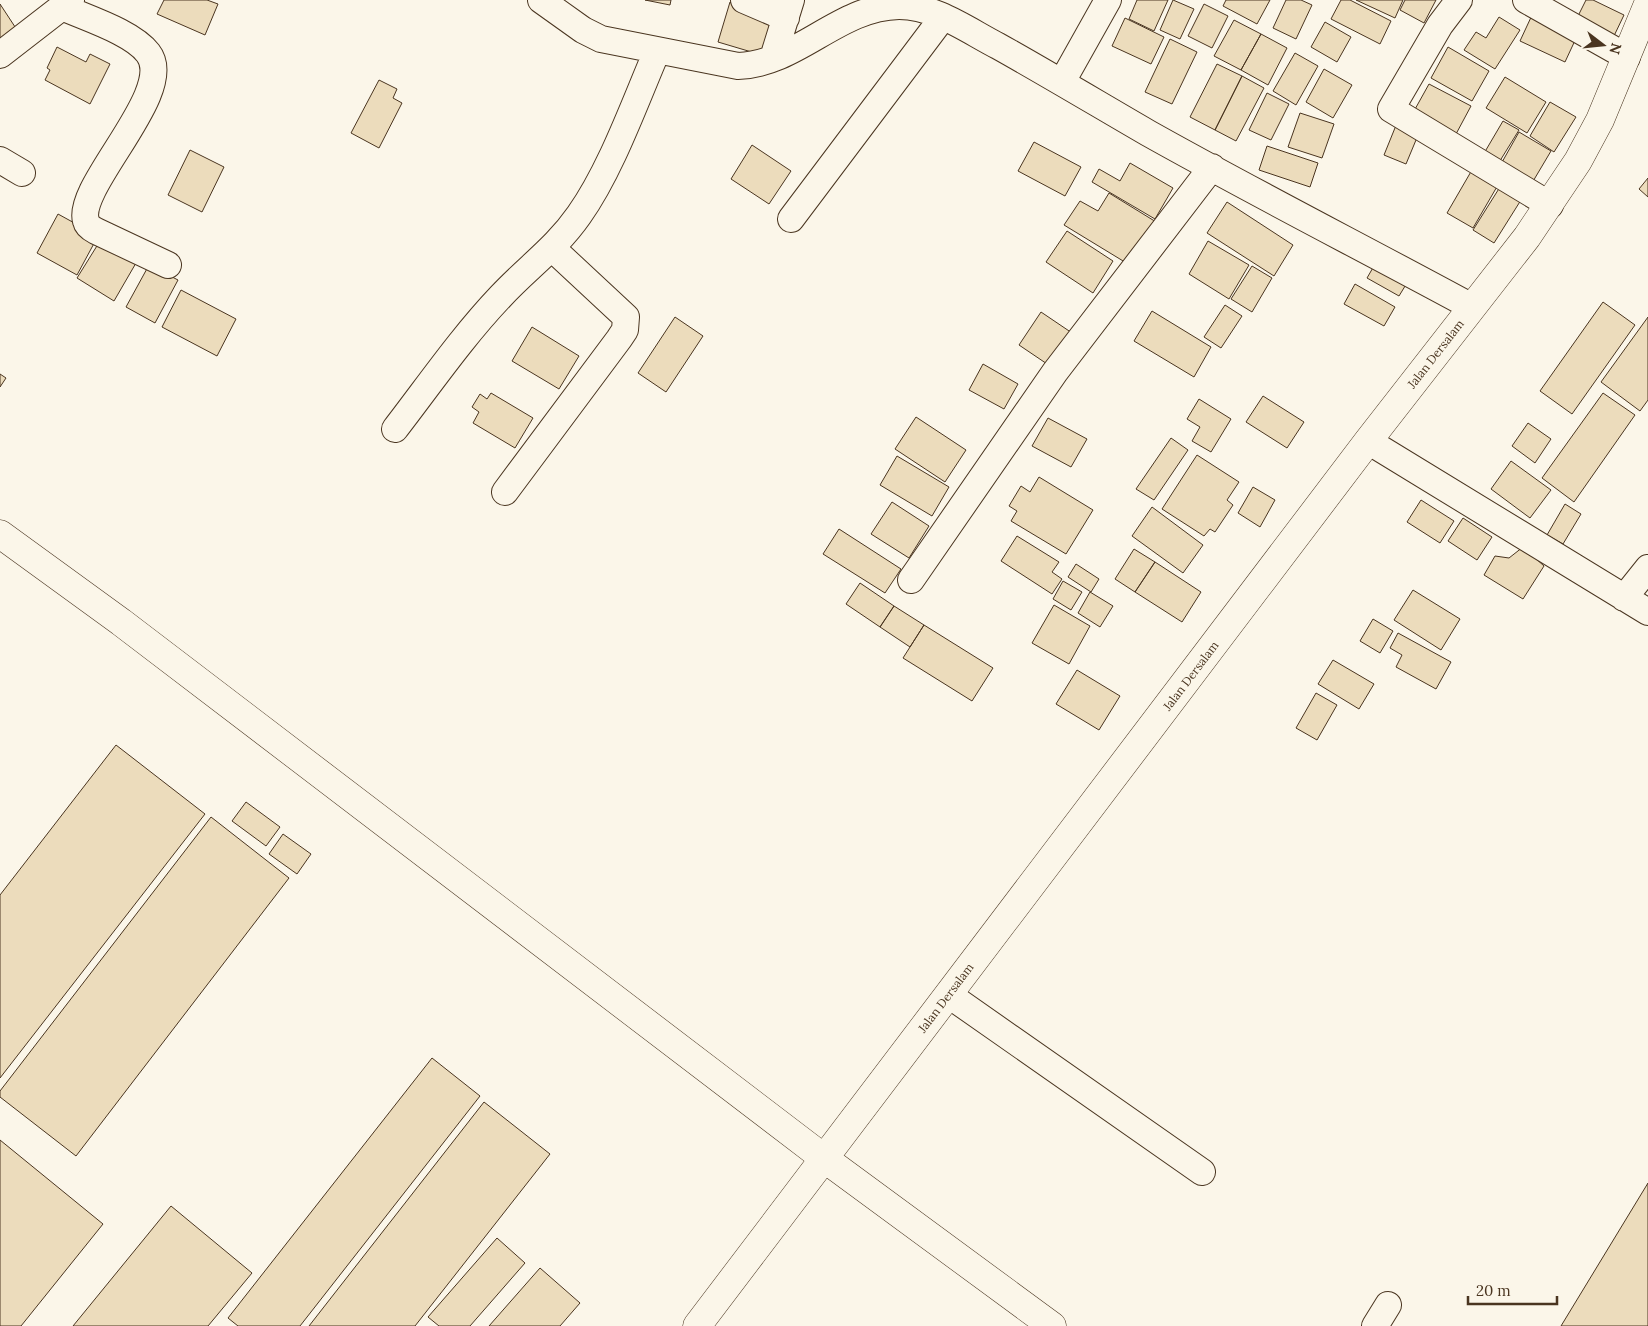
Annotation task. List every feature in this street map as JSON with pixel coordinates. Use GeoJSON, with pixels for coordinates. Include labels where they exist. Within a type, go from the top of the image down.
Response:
{"type":"FeatureCollection","features":[{"type":"Feature","properties":{"kind":"main road","name":"Jalan Dersalam"},"geometry":{"type":"LineString","coordinates":[[697,1326],[1368,441],[1550,205],[1578,161],[1600,120],[1648,4]]}},
{"type":"Feature","properties":{"kind":"main road"},"geometry":{"type":"LineString","coordinates":[[0,534],[121,622],[825,1159],[1052,1326]]}},
{"type":"Feature","properties":{"kind":"street"},"geometry":{"type":"LineString","coordinates":[[541,0],[576,26],[601,39],[738,66],[761,63],[774,58],[856,14],[875,9],[900,6],[918,9],[943,17],[1212,167],[1472,307]]}},
{"type":"Feature","properties":{"kind":"street"},"geometry":{"type":"LineString","coordinates":[[744,0],[789,9],[774,58]]}},
{"type":"Feature","properties":{"kind":"street"},"geometry":{"type":"LineString","coordinates":[[1062,82],[1108,0]]}},
{"type":"Feature","properties":{"kind":"street"},"geometry":{"type":"LineString","coordinates":[[1459,0],[1440,25],[1391,109],[1550,205]]}},
{"type":"Feature","properties":{"kind":"street"},"geometry":{"type":"LineString","coordinates":[[1526,0],[1627,56]]}},
{"type":"Feature","properties":{"kind":"street"},"geometry":{"type":"LineString","coordinates":[[0,55],[66,3],[131,38],[152,58],[154,70],[146,100],[91,197],[85,218],[87,225],[96,232],[168,265]]}},
{"type":"Feature","properties":{"kind":"street"},"geometry":{"type":"LineString","coordinates":[[791,218],[943,17]]}},
{"type":"Feature","properties":{"kind":"street"},"geometry":{"type":"LineString","coordinates":[[395,429],[488,311],[511,285],[553,249],[580,214],[591,196],[623,130],[657,51]]}},
{"type":"Feature","properties":{"kind":"street"},"geometry":{"type":"LineString","coordinates":[[911,580],[1056,372],[1212,167]]}},
{"type":"Feature","properties":{"kind":"street"},"geometry":{"type":"LineString","coordinates":[[505,492],[619,339],[627,322],[626,317],[553,249]]}},
{"type":"Feature","properties":{"kind":"street"},"geometry":{"type":"LineString","coordinates":[[1368,441],[1648,612]]}},
{"type":"Feature","properties":{"kind":"street"},"geometry":{"type":"LineString","coordinates":[[1624,598],[1648,568]]}},
{"type":"Feature","properties":{"kind":"street"},"geometry":{"type":"LineString","coordinates":[[949,994],[1202,1172]]}},
{"type":"Feature","properties":{"kind":"building"},"geometry":{"type":"Polygon","coordinates":[[[164,0],[207,0],[218,4],[205,35],[157,14],[164,0]]]}},
{"type":"Feature","properties":{"kind":"building"},"geometry":{"type":"Polygon","coordinates":[[[645,0],[671,0],[670,5],[645,0]]]}},
{"type":"Feature","properties":{"kind":"building"},"geometry":{"type":"Polygon","coordinates":[[[1137,0],[1168,0],[1154,31],[1129,19],[1137,0]]]}},
{"type":"Feature","properties":{"kind":"building"},"geometry":{"type":"Polygon","coordinates":[[[1173,0],[1194,9],[1180,39],[1160,30],[1173,0]]]}},
{"type":"Feature","properties":{"kind":"building"},"geometry":{"type":"Polygon","coordinates":[[[1226,0],[1270,0],[1257,24],[1223,6],[1226,0]]]}},
{"type":"Feature","properties":{"kind":"building"},"geometry":{"type":"Polygon","coordinates":[[[1286,0],[1301,0],[1312,5],[1296,39],[1273,28],[1286,0]]]}},
{"type":"Feature","properties":{"kind":"building"},"geometry":{"type":"Polygon","coordinates":[[[1341,0],[1350,0],[1391,21],[1380,44],[1331,19],[1341,0]]]}},
{"type":"Feature","properties":{"kind":"building"},"geometry":{"type":"Polygon","coordinates":[[[1356,0],[1403,0],[1395,18],[1356,0]]]}},
{"type":"Feature","properties":{"kind":"building"},"geometry":{"type":"Polygon","coordinates":[[[1405,0],[1436,0],[1424,23],[1400,10],[1405,0]]]}},
{"type":"Feature","properties":{"kind":"building"},"geometry":{"type":"Polygon","coordinates":[[[1586,0],[1593,0],[1624,15],[1613,38],[1576,20],[1586,0]]]}},
{"type":"Feature","properties":{"kind":"building"},"geometry":{"type":"Polygon","coordinates":[[[730,2],[777,17],[765,56],[718,42],[730,2]]]}},
{"type":"Feature","properties":{"kind":"building"},"geometry":{"type":"Polygon","coordinates":[[[0,4],[21,36],[0,49],[0,4]]]}},
{"type":"Feature","properties":{"kind":"building"},"geometry":{"type":"Polygon","coordinates":[[[1204,4],[1228,16],[1212,48],[1188,36],[1204,4]]]}},
{"type":"Feature","properties":{"kind":"building"},"geometry":{"type":"Polygon","coordinates":[[[1533,13],[1578,34],[1565,62],[1520,41],[1533,13]]]}},
{"type":"Feature","properties":{"kind":"building"},"geometry":{"type":"Polygon","coordinates":[[[1499,17],[1520,30],[1495,69],[1464,50],[1476,32],[1486,38],[1499,17]]]}},
{"type":"Feature","properties":{"kind":"building"},"geometry":{"type":"Polygon","coordinates":[[[1125,18],[1164,37],[1151,64],[1112,46],[1125,18]]]}},
{"type":"Feature","properties":{"kind":"building"},"geometry":{"type":"Polygon","coordinates":[[[1234,20],[1261,34],[1241,70],[1214,56],[1234,20]]]}},
{"type":"Feature","properties":{"kind":"building"},"geometry":{"type":"Polygon","coordinates":[[[1325,22],[1351,37],[1337,62],[1311,47],[1325,22]]]}},
{"type":"Feature","properties":{"kind":"building"},"geometry":{"type":"Polygon","coordinates":[[[1261,34],[1287,48],[1268,85],[1241,70],[1261,34]]]}},
{"type":"Feature","properties":{"kind":"building"},"geometry":{"type":"Polygon","coordinates":[[[1170,39],[1197,52],[1172,104],[1145,92],[1170,39]]]}},
{"type":"Feature","properties":{"kind":"building"},"geometry":{"type":"Polygon","coordinates":[[[57,47],[86,62],[90,54],[110,64],[90,104],[45,80],[50,70],[47,68],[57,47]]]}},
{"type":"Feature","properties":{"kind":"building"},"geometry":{"type":"Polygon","coordinates":[[[1448,47],[1489,71],[1472,101],[1431,78],[1448,47]]]}},
{"type":"Feature","properties":{"kind":"building"},"geometry":{"type":"Polygon","coordinates":[[[1295,53],[1318,66],[1296,105],[1273,91],[1295,53]]]}},
{"type":"Feature","properties":{"kind":"building"},"geometry":{"type":"Polygon","coordinates":[[[1217,64],[1242,76],[1215,130],[1190,117],[1217,64]]]}},
{"type":"Feature","properties":{"kind":"building"},"geometry":{"type":"Polygon","coordinates":[[[1324,69],[1352,85],[1333,118],[1306,102],[1324,69]]]}},
{"type":"Feature","properties":{"kind":"building"},"geometry":{"type":"Polygon","coordinates":[[[1242,76],[1264,88],[1236,141],[1215,130],[1242,76]]]}},
{"type":"Feature","properties":{"kind":"building"},"geometry":{"type":"Polygon","coordinates":[[[1505,77],[1546,102],[1527,133],[1486,108],[1505,77]]]}},
{"type":"Feature","properties":{"kind":"building"},"geometry":{"type":"Polygon","coordinates":[[[379,80],[397,89],[393,98],[402,103],[379,148],[351,133],[379,80]]]}},
{"type":"Feature","properties":{"kind":"building"},"geometry":{"type":"Polygon","coordinates":[[[1429,84],[1471,106],[1456,134],[1414,111],[1429,84]]]}},
{"type":"Feature","properties":{"kind":"building"},"geometry":{"type":"Polygon","coordinates":[[[1267,93],[1289,104],[1271,140],[1249,130],[1267,93]]]}},
{"type":"Feature","properties":{"kind":"building"},"geometry":{"type":"Polygon","coordinates":[[[1550,102],[1576,117],[1554,152],[1530,136],[1550,102]]]}},
{"type":"Feature","properties":{"kind":"building"},"geometry":{"type":"Polygon","coordinates":[[[1300,113],[1334,124],[1322,158],[1288,147],[1300,113]]]}},
{"type":"Feature","properties":{"kind":"building"},"geometry":{"type":"Polygon","coordinates":[[[1399,118],[1421,128],[1406,164],[1384,155],[1399,118]]]}},
{"type":"Feature","properties":{"kind":"building"},"geometry":{"type":"Polygon","coordinates":[[[1503,121],[1519,130],[1498,164],[1483,155],[1503,121]]]}},
{"type":"Feature","properties":{"kind":"building"},"geometry":{"type":"Polygon","coordinates":[[[1519,132],[1551,151],[1532,183],[1501,164],[1519,132]]]}},
{"type":"Feature","properties":{"kind":"building"},"geometry":{"type":"Polygon","coordinates":[[[1034,142],[1081,167],[1065,196],[1018,171],[1034,142]]]}},
{"type":"Feature","properties":{"kind":"building"},"geometry":{"type":"Polygon","coordinates":[[[752,145],[791,171],[769,204],[731,179],[752,145]]]}},
{"type":"Feature","properties":{"kind":"building"},"geometry":{"type":"Polygon","coordinates":[[[1267,146],[1318,163],[1310,187],[1259,170],[1267,146]]]}},
{"type":"Feature","properties":{"kind":"building"},"geometry":{"type":"Polygon","coordinates":[[[190,150],[224,167],[202,212],[168,195],[190,150]]]}},
{"type":"Feature","properties":{"kind":"building"},"geometry":{"type":"Polygon","coordinates":[[[1130,163],[1173,188],[1155,219],[1092,182],[1099,169],[1120,181],[1130,163]]]}},
{"type":"Feature","properties":{"kind":"building"},"geometry":{"type":"Polygon","coordinates":[[[1476,163],[1502,178],[1473,228],[1447,213],[1476,163]]]}},
{"type":"Feature","properties":{"kind":"building"},"geometry":{"type":"Polygon","coordinates":[[[1648,178],[1648,197],[1639,189],[1648,178]]]}},
{"type":"Feature","properties":{"kind":"building"},"geometry":{"type":"Polygon","coordinates":[[[1505,179],[1526,192],[1494,243],[1473,230],[1505,179]]]}},
{"type":"Feature","properties":{"kind":"building"},"geometry":{"type":"Polygon","coordinates":[[[1109,193],[1161,225],[1133,267],[1064,225],[1080,201],[1098,211],[1109,193]]]}},
{"type":"Feature","properties":{"kind":"building"},"geometry":{"type":"Polygon","coordinates":[[[1227,202],[1293,245],[1274,276],[1207,233],[1227,202]]]}},
{"type":"Feature","properties":{"kind":"building"},"geometry":{"type":"Polygon","coordinates":[[[58,214],[98,236],[77,275],[37,253],[58,214]]]}},
{"type":"Feature","properties":{"kind":"building"},"geometry":{"type":"Polygon","coordinates":[[[1067,231],[1113,261],[1093,293],[1046,262],[1067,231]]]}},
{"type":"Feature","properties":{"kind":"building"},"geometry":{"type":"Polygon","coordinates":[[[100,241],[136,263],[114,301],[77,278],[100,241]]]}},
{"type":"Feature","properties":{"kind":"building"},"geometry":{"type":"Polygon","coordinates":[[[1208,241],[1249,265],[1229,299],[1189,274],[1208,241]]]}},
{"type":"Feature","properties":{"kind":"building"},"geometry":{"type":"Polygon","coordinates":[[[1378,259],[1410,278],[1399,296],[1367,278],[1378,259]]]}},
{"type":"Feature","properties":{"kind":"building"},"geometry":{"type":"Polygon","coordinates":[[[149,265],[178,280],[155,323],[126,307],[149,265]]]}},
{"type":"Feature","properties":{"kind":"building"},"geometry":{"type":"Polygon","coordinates":[[[1252,266],[1272,278],[1252,312],[1231,299],[1252,266]]]}},
{"type":"Feature","properties":{"kind":"building"},"geometry":{"type":"Polygon","coordinates":[[[1355,284],[1395,307],[1384,326],[1344,304],[1355,284]]]}},
{"type":"Feature","properties":{"kind":"building"},"geometry":{"type":"Polygon","coordinates":[[[181,290],[236,319],[217,356],[162,327],[181,290]]]}},
{"type":"Feature","properties":{"kind":"building"},"geometry":{"type":"Polygon","coordinates":[[[1603,302],[1635,325],[1572,414],[1540,391],[1603,302]]]}},
{"type":"Feature","properties":{"kind":"building"},"geometry":{"type":"Polygon","coordinates":[[[1225,305],[1242,316],[1221,348],[1204,337],[1225,305]]]}},
{"type":"Feature","properties":{"kind":"building"},"geometry":{"type":"Polygon","coordinates":[[[1152,311],[1211,347],[1194,377],[1134,341],[1152,311]]]}},
{"type":"Feature","properties":{"kind":"building"},"geometry":{"type":"Polygon","coordinates":[[[1041,312],[1078,337],[1056,370],[1019,345],[1041,312]]]}},
{"type":"Feature","properties":{"kind":"building"},"geometry":{"type":"Polygon","coordinates":[[[675,317],[703,336],[666,392],[638,373],[675,317]]]}},
{"type":"Feature","properties":{"kind":"building"},"geometry":{"type":"Polygon","coordinates":[[[1648,317],[1648,400],[1640,411],[1601,382],[1648,317]]]}},
{"type":"Feature","properties":{"kind":"building"},"geometry":{"type":"Polygon","coordinates":[[[532,327],[579,356],[559,389],[512,361],[532,327]]]}},
{"type":"Feature","properties":{"kind":"building"},"geometry":{"type":"Polygon","coordinates":[[[983,364],[1018,384],[1004,409],[969,390],[983,364]]]}},
{"type":"Feature","properties":{"kind":"building"},"geometry":{"type":"Polygon","coordinates":[[[0,374],[6,378],[0,387],[0,374]]]}},
{"type":"Feature","properties":{"kind":"building"},"geometry":{"type":"Polygon","coordinates":[[[491,393],[533,418],[515,448],[473,423],[479,412],[472,407],[480,394],[487,399],[491,393]]]}},
{"type":"Feature","properties":{"kind":"building"},"geometry":{"type":"Polygon","coordinates":[[[1603,393],[1635,415],[1574,502],[1542,478],[1603,393]]]}},
{"type":"Feature","properties":{"kind":"building"},"geometry":{"type":"Polygon","coordinates":[[[1263,396],[1304,422],[1287,448],[1246,422],[1263,396]]]}},
{"type":"Feature","properties":{"kind":"building"},"geometry":{"type":"Polygon","coordinates":[[[1199,399],[1231,419],[1211,452],[1192,441],[1200,427],[1187,419],[1199,399]]]}},
{"type":"Feature","properties":{"kind":"building"},"geometry":{"type":"Polygon","coordinates":[[[916,417],[966,450],[945,482],[895,449],[916,417]]]}},
{"type":"Feature","properties":{"kind":"building"},"geometry":{"type":"Polygon","coordinates":[[[1048,418],[1087,439],[1071,467],[1032,446],[1048,418]]]}},
{"type":"Feature","properties":{"kind":"building"},"geometry":{"type":"Polygon","coordinates":[[[1528,423],[1551,439],[1535,463],[1512,446],[1528,423]]]}},
{"type":"Feature","properties":{"kind":"building"},"geometry":{"type":"Polygon","coordinates":[[[1171,438],[1188,450],[1154,500],[1136,489],[1171,438]]]}},
{"type":"Feature","properties":{"kind":"building"},"geometry":{"type":"Polygon","coordinates":[[[1197,455],[1239,482],[1227,500],[1233,505],[1215,532],[1210,529],[1204,536],[1162,509],[1197,455]]]}},
{"type":"Feature","properties":{"kind":"building"},"geometry":{"type":"Polygon","coordinates":[[[897,456],[949,487],[932,516],[880,485],[897,456]]]}},
{"type":"Feature","properties":{"kind":"building"},"geometry":{"type":"Polygon","coordinates":[[[1511,461],[1551,490],[1530,518],[1491,489],[1511,461]]]}},
{"type":"Feature","properties":{"kind":"building"},"geometry":{"type":"Polygon","coordinates":[[[1039,477],[1093,510],[1066,554],[1011,521],[1017,511],[1009,506],[1021,486],[1030,492],[1039,477]]]}},
{"type":"Feature","properties":{"kind":"building"},"geometry":{"type":"Polygon","coordinates":[[[1253,487],[1275,500],[1260,527],[1238,513],[1253,487]]]}},
{"type":"Feature","properties":{"kind":"building"},"geometry":{"type":"Polygon","coordinates":[[[1421,500],[1454,521],[1440,543],[1407,522],[1421,500]]]}},
{"type":"Feature","properties":{"kind":"building"},"geometry":{"type":"Polygon","coordinates":[[[892,502],[929,526],[909,558],[871,534],[892,502]]]}},
{"type":"Feature","properties":{"kind":"building"},"geometry":{"type":"Polygon","coordinates":[[[1565,504],[1581,514],[1563,544],[1547,535],[1565,504]]]}},
{"type":"Feature","properties":{"kind":"building"},"geometry":{"type":"Polygon","coordinates":[[[1152,507],[1203,545],[1183,573],[1132,536],[1152,507]]]}},
{"type":"Feature","properties":{"kind":"building"},"geometry":{"type":"Polygon","coordinates":[[[1463,518],[1492,537],[1477,560],[1448,541],[1463,518]]]}},
{"type":"Feature","properties":{"kind":"building"},"geometry":{"type":"Polygon","coordinates":[[[839,529],[901,569],[885,593],[823,554],[839,529]]]}},
{"type":"Feature","properties":{"kind":"building"},"geometry":{"type":"Polygon","coordinates":[[[1017,536],[1059,562],[1052,572],[1062,579],[1052,594],[1001,561],[1017,536]]]}},
{"type":"Feature","properties":{"kind":"building"},"geometry":{"type":"Polygon","coordinates":[[[1523,547],[1544,566],[1523,599],[1484,575],[1495,556],[1509,558],[1523,547]]]}},
{"type":"Feature","properties":{"kind":"building"},"geometry":{"type":"Polygon","coordinates":[[[1134,549],[1155,562],[1135,592],[1115,579],[1134,549]]]}},
{"type":"Feature","properties":{"kind":"building"},"geometry":{"type":"Polygon","coordinates":[[[1155,562],[1201,592],[1182,622],[1135,592],[1155,562]]]}},
{"type":"Feature","properties":{"kind":"building"},"geometry":{"type":"Polygon","coordinates":[[[1076,564],[1099,579],[1091,592],[1068,577],[1076,564]]]}},
{"type":"Feature","properties":{"kind":"building"},"geometry":{"type":"Polygon","coordinates":[[[1063,581],[1082,592],[1071,610],[1053,599],[1063,581]]]}},
{"type":"Feature","properties":{"kind":"building"},"geometry":{"type":"Polygon","coordinates":[[[860,583],[894,606],[880,627],[846,604],[860,583]]]}},
{"type":"Feature","properties":{"kind":"building"},"geometry":{"type":"Polygon","coordinates":[[[1413,590],[1460,619],[1441,650],[1394,620],[1413,590]]]}},
{"type":"Feature","properties":{"kind":"building"},"geometry":{"type":"Polygon","coordinates":[[[1090,592],[1113,606],[1100,627],[1078,613],[1090,592]]]}},
{"type":"Feature","properties":{"kind":"building"},"geometry":{"type":"Polygon","coordinates":[[[1054,605],[1090,626],[1069,664],[1032,643],[1054,605]]]}},
{"type":"Feature","properties":{"kind":"building"},"geometry":{"type":"Polygon","coordinates":[[[894,606],[924,625],[910,647],[880,627],[894,606]]]}},
{"type":"Feature","properties":{"kind":"building"},"geometry":{"type":"Polygon","coordinates":[[[1373,619],[1393,631],[1380,653],[1360,641],[1373,619]]]}},
{"type":"Feature","properties":{"kind":"building"},"geometry":{"type":"Polygon","coordinates":[[[924,625],[993,668],[972,701],[903,658],[924,625]]]}},
{"type":"Feature","properties":{"kind":"building"},"geometry":{"type":"Polygon","coordinates":[[[1398,633],[1451,662],[1436,689],[1396,667],[1402,655],[1390,648],[1398,633]]]}},
{"type":"Feature","properties":{"kind":"building"},"geometry":{"type":"Polygon","coordinates":[[[1333,660],[1374,684],[1359,709],[1318,684],[1333,660]]]}},
{"type":"Feature","properties":{"kind":"building"},"geometry":{"type":"Polygon","coordinates":[[[1077,670],[1120,696],[1099,730],[1056,704],[1077,670]]]}},
{"type":"Feature","properties":{"kind":"building"},"geometry":{"type":"Polygon","coordinates":[[[1316,693],[1337,705],[1317,740],[1296,728],[1316,693]]]}},
{"type":"Feature","properties":{"kind":"building"},"geometry":{"type":"Polygon","coordinates":[[[116,745],[205,814],[0,1078],[0,895],[116,745]]]}},
{"type":"Feature","properties":{"kind":"building"},"geometry":{"type":"Polygon","coordinates":[[[246,802],[280,827],[266,846],[232,821],[246,802]]]}},
{"type":"Feature","properties":{"kind":"building"},"geometry":{"type":"Polygon","coordinates":[[[211,817],[289,878],[76,1156],[0,1097],[0,1091],[211,817]]]}},
{"type":"Feature","properties":{"kind":"building"},"geometry":{"type":"Polygon","coordinates":[[[283,834],[311,854],[297,874],[269,854],[283,834]]]}},
{"type":"Feature","properties":{"kind":"building"},"geometry":{"type":"Polygon","coordinates":[[[432,1058],[480,1096],[300,1326],[238,1326],[228,1318],[432,1058]]]}},
{"type":"Feature","properties":{"kind":"building"},"geometry":{"type":"Polygon","coordinates":[[[484,1102],[550,1154],[415,1326],[309,1326],[484,1102]]]}},
{"type":"Feature","properties":{"kind":"building"},"geometry":{"type":"Polygon","coordinates":[[[0,1140],[103,1224],[21,1326],[0,1326],[0,1140]]]}},
{"type":"Feature","properties":{"kind":"building"},"geometry":{"type":"Polygon","coordinates":[[[1648,1183],[1648,1326],[1561,1326],[1648,1183]]]}},
{"type":"Feature","properties":{"kind":"building"},"geometry":{"type":"Polygon","coordinates":[[[171,1206],[252,1273],[208,1326],[73,1326],[171,1206]]]}},
{"type":"Feature","properties":{"kind":"building"},"geometry":{"type":"Polygon","coordinates":[[[497,1238],[525,1263],[470,1326],[439,1326],[428,1317],[497,1238]]]}},
{"type":"Feature","properties":{"kind":"building"},"geometry":{"type":"Polygon","coordinates":[[[540,1268],[580,1303],[560,1326],[489,1326],[540,1268]]]}}]}
